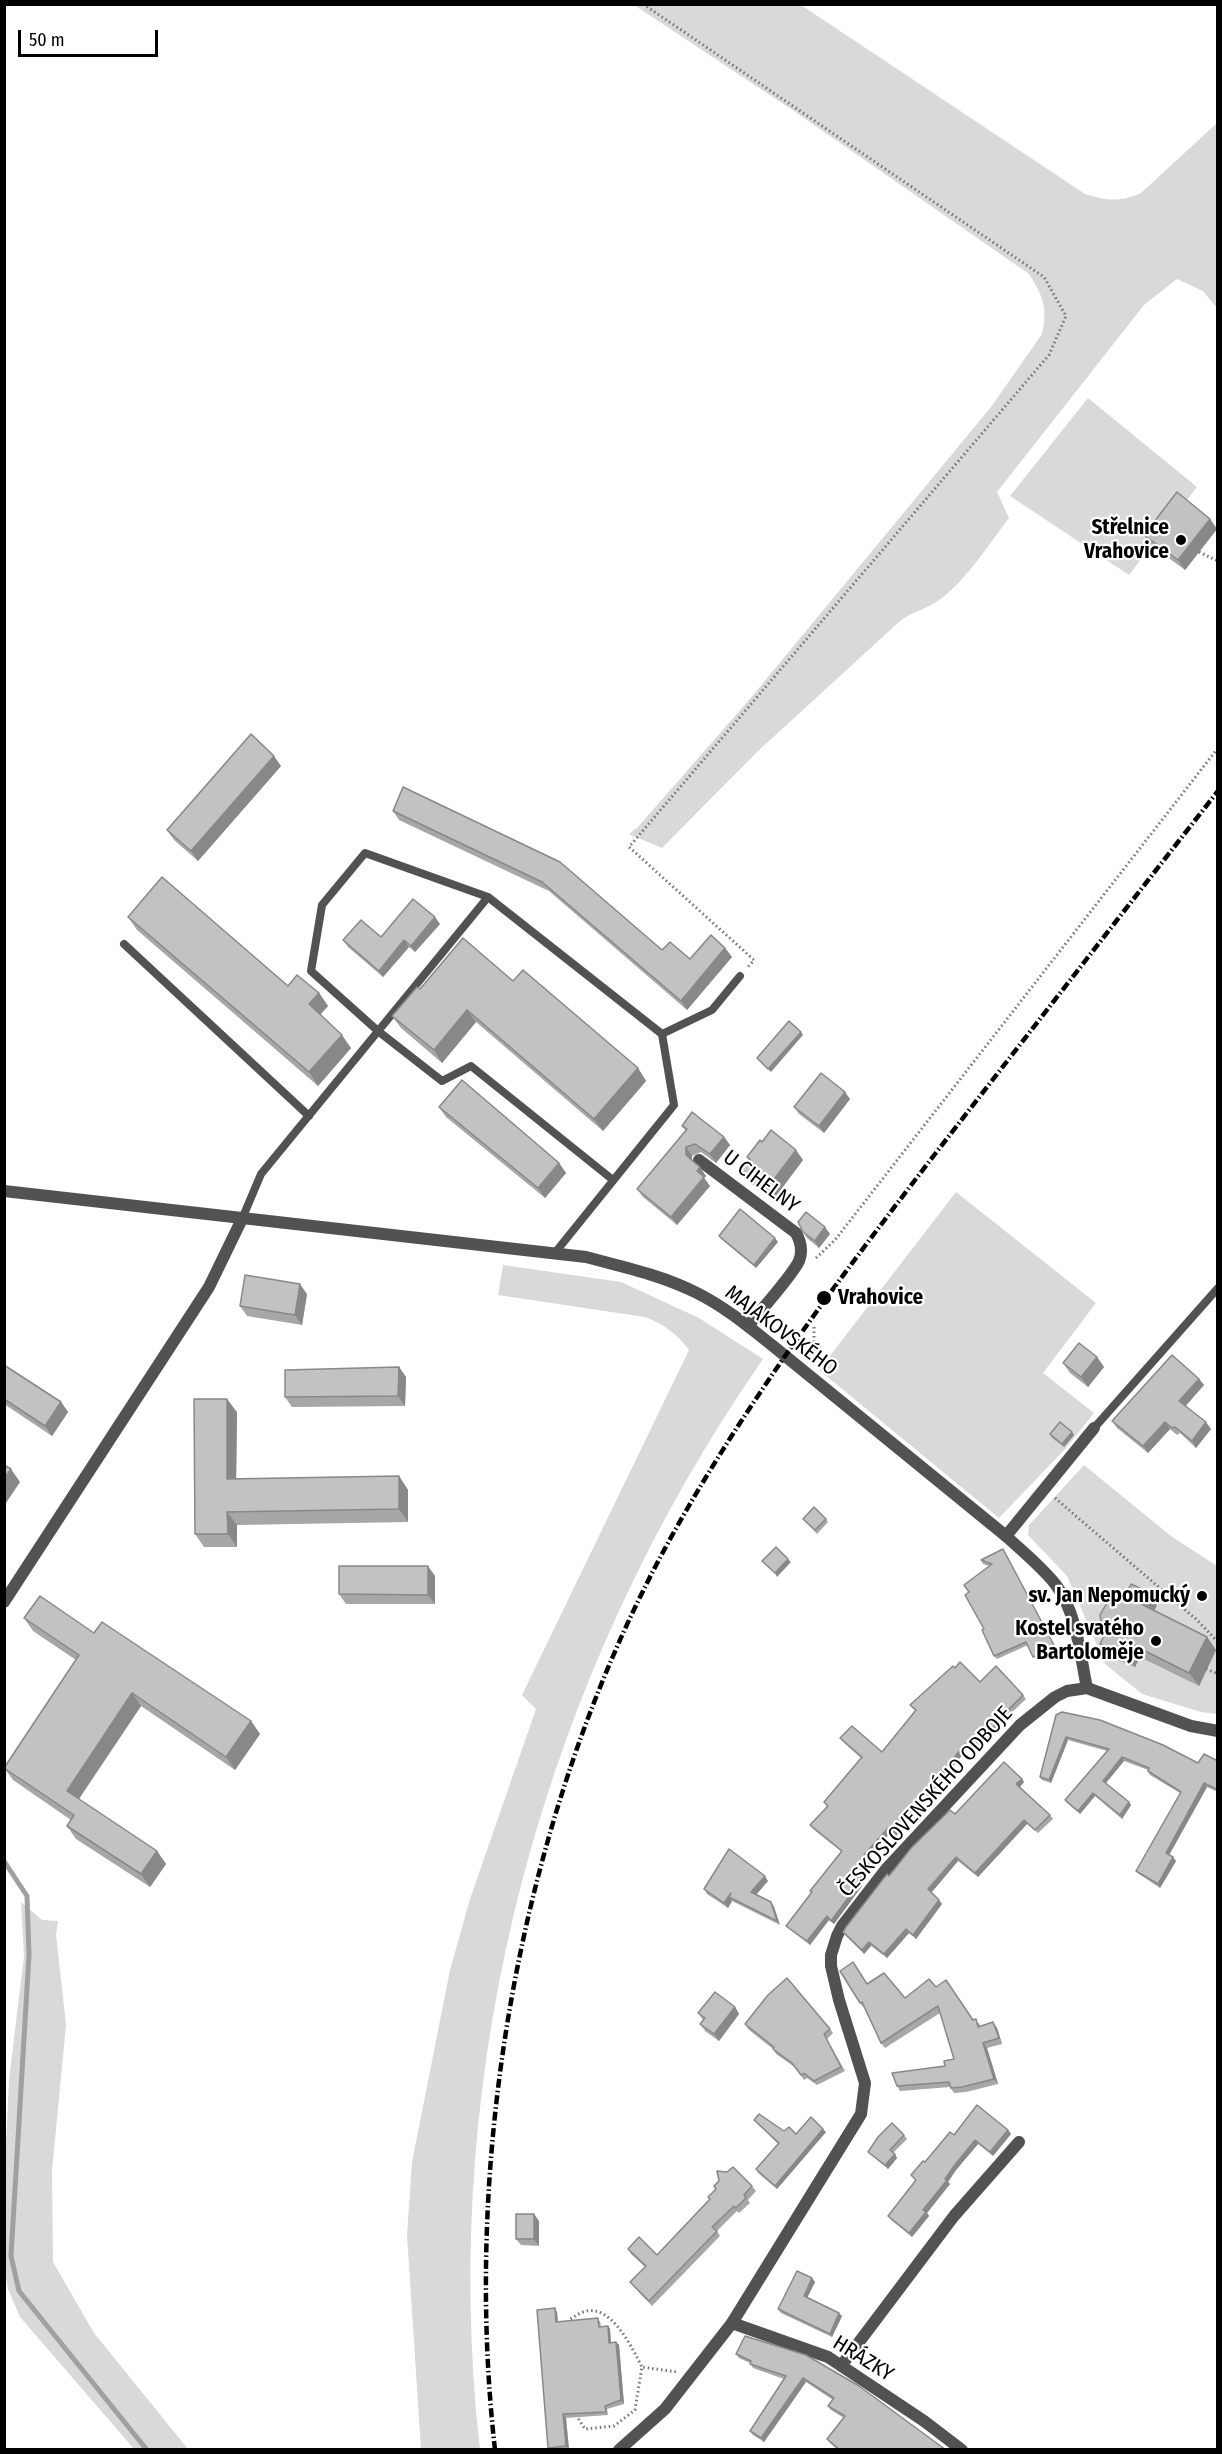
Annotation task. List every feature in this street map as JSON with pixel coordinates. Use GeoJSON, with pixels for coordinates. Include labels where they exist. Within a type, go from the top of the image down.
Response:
{"type":"FeatureCollection","features":[{"type":"Feature","properties":{"kind":"street","name":"U CIHELNY"},"geometry":{"type":"LineString","coordinates":[[699,1160],[796,1233],[801,1246],[798,1262]]}},
{"type":"Feature","properties":{"kind":"street","name":"MAJAKOVSKÉHO"},"geometry":{"type":"LineString","coordinates":[[4,1191],[585,1257],[670,1281],[696,1292],[748,1326],[1006,1536],[1042,1569],[1063,1598],[1075,1635],[1087,1688]]}},
{"type":"Feature","properties":{"kind":"street"},"geometry":{"type":"LineString","coordinates":[[4,1602],[208,1287],[242,1219]]}},
{"type":"Feature","properties":{"kind":"street"},"geometry":{"type":"LineString","coordinates":[[748,1326],[798,1262]]}},
{"type":"Feature","properties":{"kind":"street"},"geometry":{"type":"LineString","coordinates":[[1006,1536],[1094,1428]]}},
{"type":"Feature","properties":{"kind":"street"},"geometry":{"type":"LineString","coordinates":[[1087,1688],[1191,1726],[1218,1731]]}},
{"type":"Feature","properties":{"kind":"street","name":"ČESKOSLOVENSKÉHO ODBOJE"},"geometry":{"type":"LineString","coordinates":[[619,2450],[666,2409],[732,2323],[861,2114],[865,2083],[839,2000],[831,1965],[833,1946],[842,1926],[887,1868],[1020,1725],[1055,1697],[1067,1691],[1087,1688]]}},
{"type":"Feature","properties":{"kind":"street"},"geometry":{"type":"LineString","coordinates":[[842,2366],[954,2216],[1019,2142]]}},
{"type":"Feature","properties":{"kind":"street","name":"HRÁZKY"},"geometry":{"type":"LineString","coordinates":[[732,2323],[828,2357],[924,2421],[962,2450]]}},
{"type":"Feature","properties":{"kind":"lane"},"geometry":{"type":"LineString","coordinates":[[554,1254],[674,1105],[662,1034],[488,897],[365,853],[322,905],[311,971],[378,1031],[442,1081],[471,1065],[613,1180]]}},
{"type":"Feature","properties":{"kind":"lane"},"geometry":{"type":"LineString","coordinates":[[242,1219],[261,1174],[488,897]]}},
{"type":"Feature","properties":{"kind":"lane"},"geometry":{"type":"LineString","coordinates":[[124,944],[309,1116]]}},
{"type":"Feature","properties":{"kind":"lane"},"geometry":{"type":"LineString","coordinates":[[662,1034],[712,1010],[740,976]]}},
{"type":"Feature","properties":{"kind":"lane"},"geometry":{"type":"LineString","coordinates":[[1094,1428],[1218,1288]]}},
{"type":"Feature","properties":{"kind":"path"},"geometry":{"type":"LineString","coordinates":[[643,4],[1044,277],[1066,316],[1048,355],[629,847],[754,960],[740,976]]}},
{"type":"Feature","properties":{"kind":"path"},"geometry":{"type":"LineString","coordinates":[[1199,552],[1218,561]]}},
{"type":"Feature","properties":{"kind":"path"},"geometry":{"type":"LineString","coordinates":[[798,1262],[811,1262],[835,1240],[1218,748]]}},
{"type":"Feature","properties":{"kind":"path"},"geometry":{"type":"LineString","coordinates":[[814,1327],[815,1380]]}},
{"type":"Feature","properties":{"kind":"path"},"geometry":{"type":"LineString","coordinates":[[1044,1489],[1197,1620],[1218,1642]]}},
{"type":"Feature","properties":{"kind":"path"},"geometry":{"type":"LineString","coordinates":[[1206,1670],[1218,1674]]}},
{"type":"Feature","properties":{"kind":"path"},"geometry":{"type":"LineString","coordinates":[[570,2331],[570,2319],[585,2311],[604,2314],[626,2336],[642,2367],[635,2410],[614,2426],[585,2429],[574,2412]]}},
{"type":"Feature","properties":{"kind":"path"},"geometry":{"type":"LineString","coordinates":[[642,2367],[693,2374]]}},
{"type":"Feature","properties":{"kind":"shaded area"},"geometry":{"type":"Polygon","coordinates":[[[634,5],[801,5],[1085,194],[1100,198],[1113,200],[1141,193],[1218,122],[1217,308],[1203,291],[1177,279],[1144,305],[997,492],[1009,518],[964,577],[942,598],[899,622],[757,752],[662,848],[629,834],[638,827],[749,700],[991,407],[1042,334],[1044,309],[1038,289],[1029,274],[794,111],[634,5]]]}},
{"type":"Feature","properties":{"kind":"shaded area"},"geometry":{"type":"Polygon","coordinates":[[[1088,398],[1197,487],[1129,575],[1010,496],[1088,398]]]}},
{"type":"Feature","properties":{"kind":"shaded area"},"geometry":{"type":"Polygon","coordinates":[[[956,1192],[1096,1303],[1043,1373],[1094,1413],[1066,1448],[999,1518],[819,1370],[956,1192]]]}},
{"type":"Feature","properties":{"kind":"shaded area"},"geometry":{"type":"Polygon","coordinates":[[[503,1265],[621,1282],[699,1318],[763,1359],[686,1481],[620,1609],[565,1742],[523,1878],[493,2019],[475,2161],[471,2305],[480,2449],[421,2449],[407,2235],[412,2162],[450,1970],[470,1899],[536,1709],[522,1695],[689,1350],[670,1330],[645,1317],[498,1295],[503,1265]]]}},
{"type":"Feature","properties":{"kind":"shaded area"},"geometry":{"type":"Polygon","coordinates":[[[1084,1465],[1171,1536],[1217,1566],[1217,1714],[1201,1712],[1142,1694],[1105,1664],[1067,1576],[1028,1535],[1029,1525],[1084,1465]]]}},
{"type":"Feature","properties":{"kind":"shaded area"},"geometry":{"type":"Polygon","coordinates":[[[21,1902],[42,1920],[58,1921],[56,1934],[66,2025],[52,2171],[53,2262],[94,2333],[188,2449],[134,2449],[20,2317],[8,2289],[4,2266],[5,2167],[9,2080],[24,1956],[21,1902]]]}},
{"type":"Feature","properties":{"kind":"building"},"geometry":{"type":"Polygon","coordinates":[[[1177,492],[1210,519],[1178,560],[1144,535],[1177,492]]]}},
{"type":"Feature","properties":{"kind":"building"},"geometry":{"type":"Polygon","coordinates":[[[251,734],[274,756],[191,851],[167,830],[251,734]]]}},
{"type":"Feature","properties":{"kind":"building"},"geometry":{"type":"Polygon","coordinates":[[[403,787],[560,862],[662,950],[670,942],[690,959],[711,935],[725,948],[681,1001],[542,882],[393,811],[403,787]]]}},
{"type":"Feature","properties":{"kind":"building"},"geometry":{"type":"Polygon","coordinates":[[[162,877],[288,986],[297,975],[319,993],[309,1004],[342,1035],[309,1072],[128,917],[162,877]]]}},
{"type":"Feature","properties":{"kind":"building"},"geometry":{"type":"Polygon","coordinates":[[[413,899],[435,917],[411,946],[404,940],[379,971],[343,940],[361,920],[381,937],[413,899]]]}},
{"type":"Feature","properties":{"kind":"building"},"geometry":{"type":"Polygon","coordinates":[[[463,938],[513,981],[523,970],[638,1068],[594,1119],[467,1010],[434,1050],[392,1016],[417,987],[420,989],[463,938]]]}},
{"type":"Feature","properties":{"kind":"building"},"geometry":{"type":"Polygon","coordinates":[[[789,1021],[801,1032],[768,1069],[757,1058],[789,1021]]]}},
{"type":"Feature","properties":{"kind":"building"},"geometry":{"type":"Polygon","coordinates":[[[821,1073],[845,1092],[819,1126],[794,1107],[821,1073]]]}},
{"type":"Feature","properties":{"kind":"building"},"geometry":{"type":"Polygon","coordinates":[[[462,1080],[559,1163],[538,1188],[439,1107],[462,1080]]]}},
{"type":"Feature","properties":{"kind":"building"},"geometry":{"type":"Polygon","coordinates":[[[692,1112],[724,1137],[710,1154],[695,1144],[686,1147],[686,1155],[700,1167],[697,1171],[704,1177],[671,1217],[637,1189],[687,1129],[682,1126],[692,1112]]]}},
{"type":"Feature","properties":{"kind":"building"},"geometry":{"type":"Polygon","coordinates":[[[771,1130],[796,1150],[766,1190],[741,1171],[750,1159],[747,1157],[771,1130]]]}},
{"type":"Feature","properties":{"kind":"building"},"geometry":{"type":"Polygon","coordinates":[[[740,1209],[775,1238],[754,1265],[719,1236],[740,1209]]]}},
{"type":"Feature","properties":{"kind":"building"},"geometry":{"type":"Polygon","coordinates":[[[806,1212],[825,1227],[815,1241],[803,1232],[798,1222],[806,1212]]]}},
{"type":"Feature","properties":{"kind":"building"},"geometry":{"type":"Polygon","coordinates":[[[245,1275],[300,1284],[295,1315],[240,1306],[245,1275]]]}},
{"type":"Feature","properties":{"kind":"building"},"geometry":{"type":"Polygon","coordinates":[[[1079,1343],[1097,1357],[1081,1377],[1063,1363],[1079,1343]]]}},
{"type":"Feature","properties":{"kind":"building"},"geometry":{"type":"Polygon","coordinates":[[[1172,1355],[1199,1379],[1179,1401],[1206,1422],[1192,1441],[1165,1422],[1143,1446],[1112,1421],[1172,1355]]]}},
{"type":"Feature","properties":{"kind":"building"},"geometry":{"type":"Polygon","coordinates":[[[4,1365],[61,1402],[45,1426],[4,1399],[4,1365]]]}},
{"type":"Feature","properties":{"kind":"building"},"geometry":{"type":"Polygon","coordinates":[[[399,1367],[398,1396],[285,1397],[285,1370],[399,1367]]]}},
{"type":"Feature","properties":{"kind":"building"},"geometry":{"type":"Polygon","coordinates":[[[194,1399],[227,1399],[227,1479],[399,1476],[399,1509],[227,1512],[228,1534],[195,1534],[194,1399]]]}},
{"type":"Feature","properties":{"kind":"building"},"geometry":{"type":"Polygon","coordinates":[[[1060,1422],[1072,1432],[1062,1444],[1050,1434],[1060,1422]]]}},
{"type":"Feature","properties":{"kind":"building"},"geometry":{"type":"Polygon","coordinates":[[[4,1465],[11,1469],[4,1479],[4,1465]]]}},
{"type":"Feature","properties":{"kind":"building"},"geometry":{"type":"Polygon","coordinates":[[[814,1507],[826,1519],[815,1530],[803,1519],[814,1507]]]}},
{"type":"Feature","properties":{"kind":"building"},"geometry":{"type":"Polygon","coordinates":[[[776,1547],[788,1559],[775,1573],[762,1561],[776,1547]]]}},
{"type":"Feature","properties":{"kind":"building"},"geometry":{"type":"Polygon","coordinates":[[[1003,1549],[1055,1647],[1033,1657],[1026,1642],[994,1656],[982,1630],[984,1629],[965,1595],[969,1592],[964,1585],[992,1564],[981,1560],[1003,1549]]]}},
{"type":"Feature","properties":{"kind":"building"},"geometry":{"type":"Polygon","coordinates":[[[339,1566],[428,1566],[428,1595],[339,1594],[339,1566]]]}},
{"type":"Feature","properties":{"kind":"building","name":"Kostel svatého Bartoloměje"},"geometry":{"type":"Polygon","coordinates":[[[1131,1584],[1148,1592],[1141,1604],[1207,1637],[1189,1673],[1131,1644],[1126,1654],[1100,1644],[1107,1630],[1100,1615],[1108,1601],[1115,1597],[1124,1597],[1131,1584]]]}},
{"type":"Feature","properties":{"kind":"building"},"geometry":{"type":"Polygon","coordinates":[[[40,1596],[94,1633],[102,1622],[251,1721],[226,1757],[132,1693],[67,1791],[157,1851],[141,1874],[67,1826],[74,1815],[4,1768],[79,1655],[24,1618],[40,1596]]]}},
{"type":"Feature","properties":{"kind":"building"},"geometry":{"type":"Polygon","coordinates":[[[960,1662],[980,1682],[996,1666],[1023,1695],[1003,1715],[1005,1717],[969,1749],[965,1744],[894,1832],[888,1828],[864,1855],[871,1861],[856,1879],[860,1882],[831,1921],[827,1916],[807,1941],[786,1926],[842,1851],[810,1825],[828,1806],[824,1802],[862,1757],[840,1738],[852,1726],[882,1752],[916,1710],[910,1705],[960,1662]]]}},
{"type":"Feature","properties":{"kind":"building"},"geometry":{"type":"Polygon","coordinates":[[[1062,1712],[1100,1720],[1163,1745],[1198,1763],[1204,1754],[1218,1761],[1218,1790],[1204,1783],[1166,1853],[1173,1857],[1158,1884],[1136,1871],[1181,1792],[1148,1771],[1149,1768],[1122,1757],[1103,1781],[1129,1802],[1120,1815],[1093,1793],[1078,1811],[1065,1800],[1109,1749],[1066,1737],[1049,1780],[1040,1777],[1056,1715],[1062,1712]]]}},
{"type":"Feature","properties":{"kind":"building"},"geometry":{"type":"Polygon","coordinates":[[[1004,1762],[1022,1779],[1016,1784],[1050,1815],[1035,1830],[1024,1820],[975,1873],[956,1857],[928,1889],[939,1900],[913,1935],[906,1929],[884,1954],[869,1942],[862,1950],[843,1932],[846,1927],[887,1874],[889,1876],[912,1847],[950,1810],[955,1814],[1004,1762]]]}},
{"type":"Feature","properties":{"kind":"building"},"geometry":{"type":"Polygon","coordinates":[[[729,1849],[765,1876],[751,1892],[771,1902],[777,1921],[729,1897],[731,1893],[724,1903],[704,1889],[729,1849]]]}},
{"type":"Feature","properties":{"kind":"building"},"geometry":{"type":"Polygon","coordinates":[[[853,1962],[867,1984],[884,1973],[905,1998],[929,1979],[936,1987],[946,1980],[973,2020],[976,2019],[978,2027],[993,2022],[999,2038],[983,2043],[994,2079],[951,2088],[949,2082],[897,2086],[892,2073],[945,2066],[944,2061],[954,2059],[938,2006],[881,2043],[862,2002],[860,2003],[840,1971],[853,1962]]]}},
{"type":"Feature","properties":{"kind":"building"},"geometry":{"type":"Polygon","coordinates":[[[787,1978],[830,2029],[824,2034],[841,2067],[814,2081],[804,2073],[801,2075],[792,2063],[745,2024],[768,1995],[787,1978]]]}},
{"type":"Feature","properties":{"kind":"building"},"geometry":{"type":"Polygon","coordinates":[[[715,1992],[735,2007],[714,2034],[700,2024],[705,2018],[698,2013],[715,1992]]]}},
{"type":"Feature","properties":{"kind":"building"},"geometry":{"type":"Polygon","coordinates":[[[977,2105],[1008,2130],[990,2152],[975,2140],[954,2166],[945,2179],[947,2180],[923,2210],[926,2212],[909,2233],[888,2216],[916,2180],[911,2175],[950,2132],[954,2135],[977,2105]]]}},
{"type":"Feature","properties":{"kind":"building"},"geometry":{"type":"Polygon","coordinates":[[[759,2114],[784,2131],[789,2127],[796,2134],[811,2117],[823,2129],[775,2186],[756,2169],[779,2143],[754,2120],[759,2114]]]}},
{"type":"Feature","properties":{"kind":"building"},"geometry":{"type":"Polygon","coordinates":[[[892,2123],[904,2135],[890,2150],[895,2154],[885,2165],[868,2152],[878,2137],[892,2123]]]}},
{"type":"Feature","properties":{"kind":"building"},"geometry":{"type":"Polygon","coordinates":[[[733,2167],[752,2186],[744,2195],[746,2198],[712,2227],[717,2231],[649,2301],[630,2282],[646,2266],[628,2249],[639,2237],[657,2255],[710,2199],[708,2197],[716,2189],[714,2186],[719,2181],[717,2171],[727,2172],[733,2167]]]}},
{"type":"Feature","properties":{"kind":"building"},"geometry":{"type":"Polygon","coordinates":[[[516,2214],[534,2214],[534,2239],[516,2239],[516,2214]]]}},
{"type":"Feature","properties":{"kind":"building"},"geometry":{"type":"Polygon","coordinates":[[[797,2271],[812,2278],[804,2296],[839,2313],[830,2334],[778,2309],[797,2271]]]}},
{"type":"Feature","properties":{"kind":"building"},"geometry":{"type":"Polygon","coordinates":[[[555,2308],[556,2322],[598,2318],[599,2327],[608,2326],[609,2343],[616,2342],[621,2400],[605,2406],[606,2412],[563,2414],[566,2446],[548,2448],[537,2310],[555,2308]]]}},
{"type":"Feature","properties":{"kind":"building"},"geometry":{"type":"Polygon","coordinates":[[[745,2336],[806,2355],[859,2386],[946,2450],[840,2450],[827,2439],[845,2416],[828,2406],[834,2398],[803,2378],[761,2438],[750,2431],[786,2376],[750,2364],[751,2361],[736,2354],[745,2336]]]}},
{"type":"Feature","properties":{"kind":"waterway"},"geometry":{"type":"LineString","coordinates":[[4,1861],[27,1896],[29,1955],[11,2256],[19,2291],[147,2450]]}},
{"type":"Feature","properties":{"kind":"railway"},"geometry":{"type":"LineString","coordinates":[[495,2450],[487,2335],[487,2218],[497,2100],[514,1982],[541,1866],[575,1753],[618,1644],[669,1541],[698,1490],[794,1343],[935,1154],[1218,791]]}},
{"type":"Feature","properties":{"kind":"place","name":"Střelnice Vrahovice"},"geometry":{"type":"Point","coordinates":[1181,540]}},
{"type":"Feature","properties":{"kind":"place","name":"Vrahovice"},"geometry":{"type":"Point","coordinates":[824,1298]}},
{"type":"Feature","properties":{"kind":"place","name":"sv. Jan Nepomucký"},"geometry":{"type":"Point","coordinates":[1202,1596]}},
{"type":"Feature","properties":{"kind":"place","name":"Kostel svatého Bartoloměje"},"geometry":{"type":"Point","coordinates":[1156,1641]}}]}
